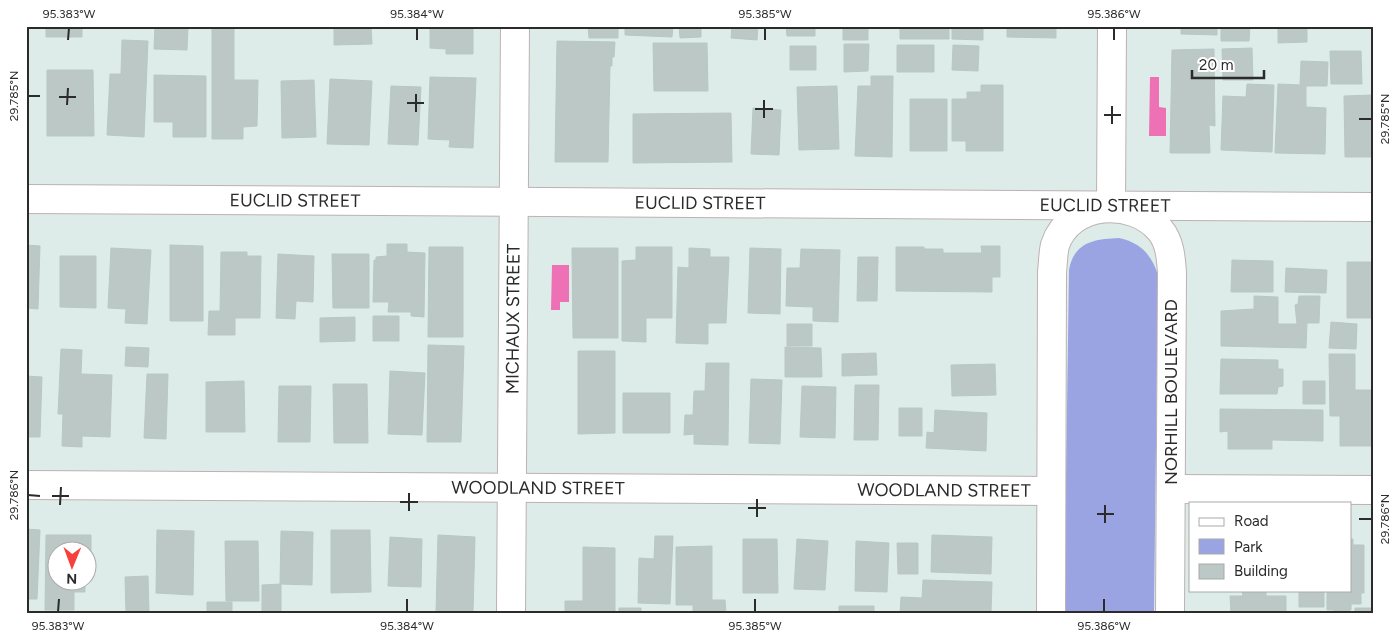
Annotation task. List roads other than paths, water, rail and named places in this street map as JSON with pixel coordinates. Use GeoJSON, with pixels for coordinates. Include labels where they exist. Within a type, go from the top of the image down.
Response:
{"type":"FeatureCollection","features":[{"type":"Feature","properties":{"kind":"street","name":"MICHAUX STREET"},"geometry":{"type":"LineString","coordinates":[[511,613],[515,26]]}},
{"type":"Feature","properties":{"kind":"street"},"geometry":{"type":"LineString","coordinates":[[1111,206],[1112,26]]}},
{"type":"Feature","properties":{"kind":"street","name":"EUCLID STREET"},"geometry":{"type":"LineString","coordinates":[[26,199],[1373,208]]}},
{"type":"Feature","properties":{"kind":"street","name":"NORHILL BOULEVARD"},"geometry":{"type":"LineString","coordinates":[[1051,613],[1052,272],[1055,245],[1066,227],[1083,214],[1111,206],[1138,212],[1160,230],[1170,250],[1172,273],[1170,613]]}},
{"type":"Feature","properties":{"kind":"street","name":"WOODLAND STREET"},"geometry":{"type":"LineString","coordinates":[[26,485],[1050,491]]}},
{"type":"Feature","properties":{"kind":"street"},"geometry":{"type":"LineString","coordinates":[[1171,489],[1373,490]]}}]}
